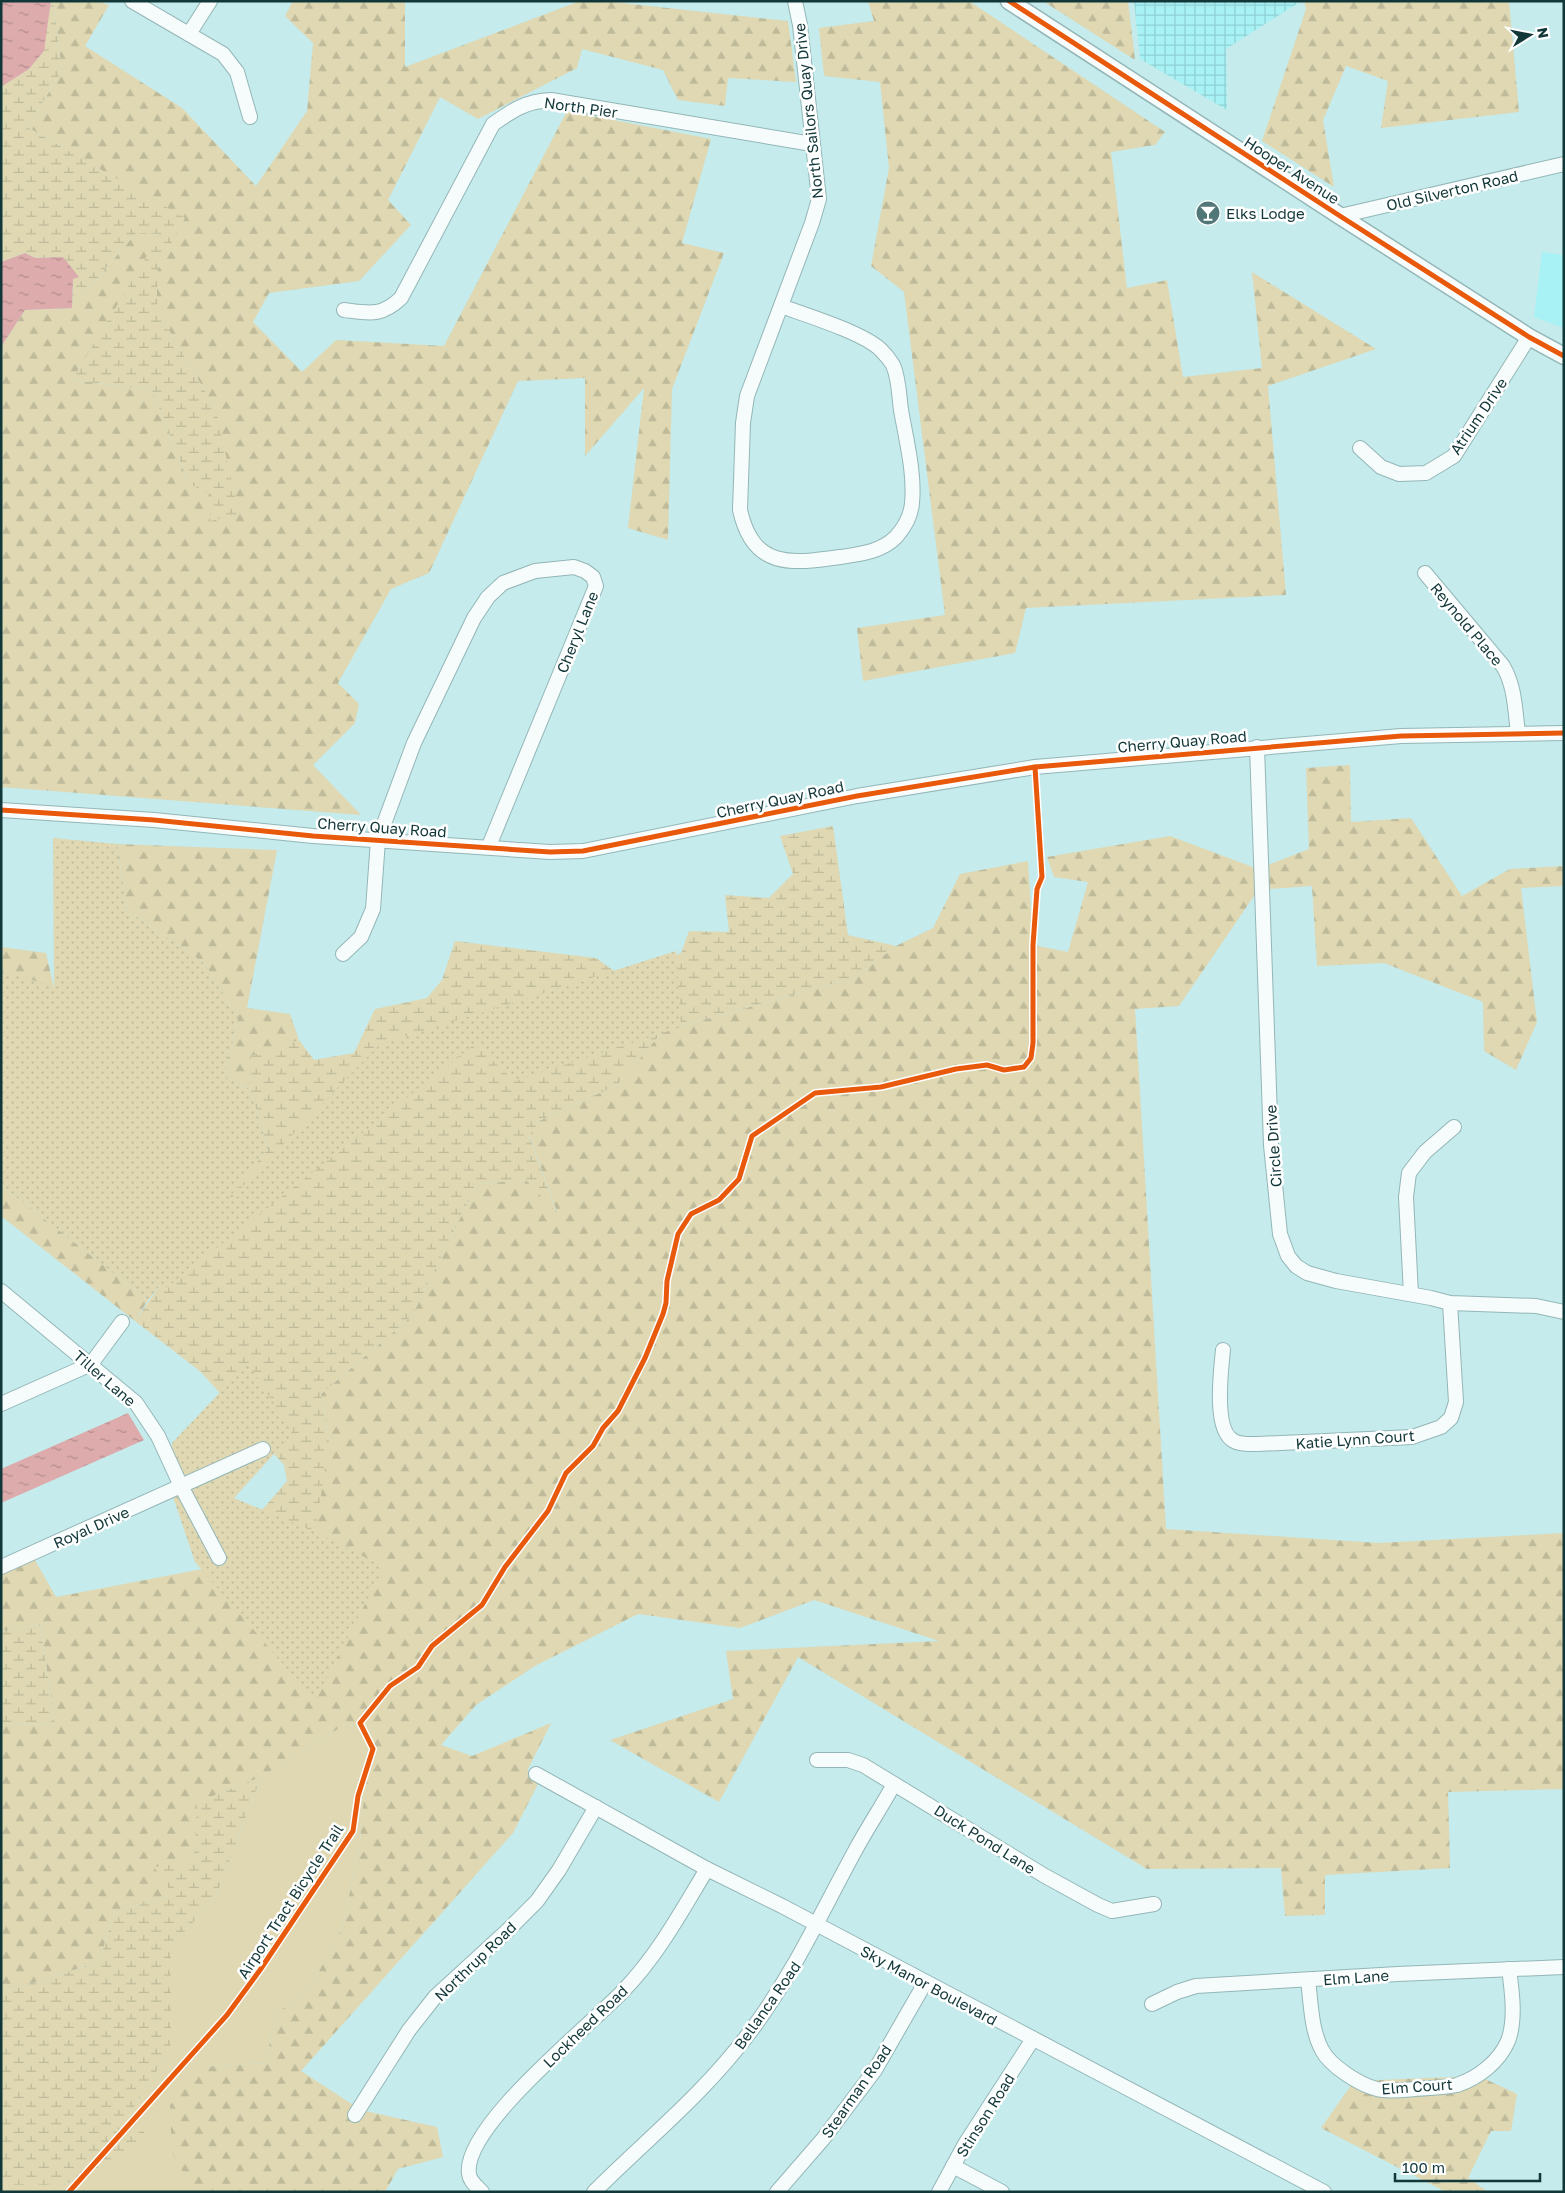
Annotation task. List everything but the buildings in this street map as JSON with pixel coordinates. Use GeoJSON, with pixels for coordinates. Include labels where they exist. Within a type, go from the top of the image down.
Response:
{"type":"FeatureCollection","features":[{"type":"Feature","properties":{"kind":"main road","name":"Hooper Avenue"},"geometry":{"type":"LineString","coordinates":[[1009,1],[1529,337],[1564,356]]}},
{"type":"Feature","properties":{"kind":"street"},"geometry":{"type":"LineString","coordinates":[[132,1],[223,54],[237,72],[250,117]]}},
{"type":"Feature","properties":{"kind":"street"},"geometry":{"type":"LineString","coordinates":[[189,34],[210,1]]}},
{"type":"Feature","properties":{"kind":"street","name":"North Sailors Quay Drive"},"geometry":{"type":"LineString","coordinates":[[781,306],[862,338],[880,349],[893,365],[911,478],[912,504],[907,522],[895,537],[882,547],[865,554],[801,563],[786,562],[767,554],[757,546],[742,521],[740,510],[743,423],[747,396],[812,223],[819,199],[800,25],[795,1]]}},
{"type":"Feature","properties":{"kind":"street","name":"North Pier"},"geometry":{"type":"LineString","coordinates":[[344,310],[372,314],[390,308],[402,298],[493,124],[512,111],[533,101],[551,100],[812,144]]}},
{"type":"Feature","properties":{"kind":"street","name":"Old Silverton Road"},"geometry":{"type":"LineString","coordinates":[[1340,216],[1564,164]]}},
{"type":"Feature","properties":{"kind":"street","name":"Atrium Drive"},"geometry":{"type":"LineString","coordinates":[[1360,448],[1381,467],[1399,474],[1426,473],[1454,456],[1529,337]]}},
{"type":"Feature","properties":{"kind":"street","name":"Cheryl Lane"},"geometry":{"type":"LineString","coordinates":[[343,954],[361,937],[372,909],[378,840],[414,743],[440,684],[474,618],[488,597],[503,583],[535,571],[574,567],[585,571],[593,577],[596,586],[489,846]]}},
{"type":"Feature","properties":{"kind":"street","name":"Reynold Place"},"geometry":{"type":"LineString","coordinates":[[1425,574],[1510,676],[1518,734]]}},
{"type":"Feature","properties":{"kind":"street","name":"Cherry Quay Road"},"geometry":{"type":"LineString","coordinates":[[1,810],[154,820],[313,836],[489,846],[550,852],[583,851],[858,796],[1035,766],[1401,736],[1564,733]]}},
{"type":"Feature","properties":{"kind":"street","name":"Circle Drive"},"geometry":{"type":"LineString","coordinates":[[1257,748],[1271,1145],[1280,1234],[1288,1256],[1296,1266],[1307,1273],[1336,1281],[1450,1303],[1536,1306],[1564,1312]]}},
{"type":"Feature","properties":{"kind":"street"},"geometry":{"type":"LineString","coordinates":[[1411,1294],[1406,1197],[1409,1173],[1425,1152],[1454,1127]]}},
{"type":"Feature","properties":{"kind":"street","name":"Tiller Lane"},"geometry":{"type":"LineString","coordinates":[[1,1291],[136,1403],[158,1436],[181,1486],[219,1558]]}},
{"type":"Feature","properties":{"kind":"street","name":"Katie Lynn Court"},"geometry":{"type":"LineString","coordinates":[[1222,1350],[1220,1390],[1222,1423],[1227,1436],[1233,1441],[1257,1444],[1412,1437],[1441,1428],[1451,1418],[1456,1402],[1450,1303]]}},
{"type":"Feature","properties":{"kind":"street"},"geometry":{"type":"LineString","coordinates":[[1,1404],[90,1364],[122,1322]]}},
{"type":"Feature","properties":{"kind":"street"},"geometry":{"type":"LineString","coordinates":[[181,1486],[263,1449]]}},
{"type":"Feature","properties":{"kind":"street","name":"Royal Drive"},"geometry":{"type":"LineString","coordinates":[[1,1567],[181,1486]]}},
{"type":"Feature","properties":{"kind":"street","name":"Duck Pond Lane"},"geometry":{"type":"LineString","coordinates":[[817,1760],[848,1760],[863,1765],[1045,1876],[1112,1911],[1154,1904]]}},
{"type":"Feature","properties":{"kind":"street","name":"Sky Manor Boulevard"},"geometry":{"type":"LineString","coordinates":[[536,1774],[707,1869],[782,1906],[1324,2192]]}},
{"type":"Feature","properties":{"kind":"street","name":"Bellanca Road"},"geometry":{"type":"LineString","coordinates":[[594,2192],[678,2115],[713,2078],[750,2032],[793,1969],[856,1850],[894,1784]]}},
{"type":"Feature","properties":{"kind":"street","name":"Northrup Road"},"geometry":{"type":"LineString","coordinates":[[355,2115],[409,2030],[435,1997],[507,1931],[537,1900],[559,1870],[596,1807]]}},
{"type":"Feature","properties":{"kind":"street","name":"Lockheed Road"},"geometry":{"type":"LineString","coordinates":[[482,2192],[471,2181],[468,2172],[473,2152],[488,2128],[537,2071],[624,1991],[664,1940],[707,1869]]}},
{"type":"Feature","properties":{"kind":"street","name":"Elm Lane"},"geometry":{"type":"LineString","coordinates":[[1152,2004],[1177,1992],[1196,1986],[1564,1967]]}},
{"type":"Feature","properties":{"kind":"street","name":"Elm Court"},"geometry":{"type":"LineString","coordinates":[[1308,1980],[1316,2036],[1323,2052],[1332,2062],[1369,2087],[1380,2090],[1406,2090],[1456,2085],[1488,2067],[1501,2053],[1508,2041],[1511,2028],[1512,1991],[1509,1969]]}},
{"type":"Feature","properties":{"kind":"street","name":"Stearman Road"},"geometry":{"type":"LineString","coordinates":[[777,2192],[823,2139],[875,2070],[925,1982]]}},
{"type":"Feature","properties":{"kind":"street","name":"Stinson Road"},"geometry":{"type":"LineString","coordinates":[[939,2192],[953,2166],[1033,2039]]}},
{"type":"Feature","properties":{"kind":"street"},"geometry":{"type":"LineString","coordinates":[[953,2166],[1002,2192]]}},
{"type":"Feature","properties":{"kind":"shaded area"},"geometry":{"type":"Polygon","coordinates":[[[1134,1],[1298,1],[1298,3],[1226,49],[1227,110],[1140,59],[1134,1]]]}},
{"type":"Feature","properties":{"kind":"shaded area"},"geometry":{"type":"Polygon","coordinates":[[[1542,252],[1564,255],[1564,328],[1534,317],[1542,252]]]}},
{"type":"Feature","properties":{"kind":"green space"},"geometry":{"type":"Polygon","coordinates":[[[51,1],[53,1],[62,71],[27,127],[185,218],[157,271],[157,310],[216,410],[239,515],[210,521],[211,494],[189,484],[152,390],[72,380],[160,234],[136,233],[72,308],[73,279],[78,277],[63,257],[35,258],[25,253],[1,262],[1,87],[29,69],[43,52],[51,1]]]}},
{"type":"Feature","properties":{"kind":"green space"},"geometry":{"type":"Polygon","coordinates":[[[53,1],[98,1],[109,5],[85,46],[182,108],[256,186],[307,111],[313,43],[285,16],[293,1],[405,1],[405,67],[580,1],[604,1],[788,21],[796,82],[728,78],[725,106],[678,100],[663,70],[582,49],[577,68],[478,119],[440,97],[388,200],[411,225],[359,281],[269,293],[253,322],[302,372],[336,340],[444,346],[567,111],[711,139],[682,243],[724,253],[672,389],[668,540],[628,528],[644,388],[585,456],[585,378],[518,381],[429,573],[391,589],[338,683],[359,704],[355,723],[313,765],[361,815],[1,787],[1,347],[25,310],[72,308],[137,232],[161,234],[72,380],[152,390],[189,484],[216,410],[157,310],[157,271],[184,218],[27,127],[62,71],[53,1]]]}},
{"type":"Feature","properties":{"kind":"green space"},"geometry":{"type":"Polygon","coordinates":[[[868,1],[969,1],[1165,132],[1155,145],[1111,152],[1127,288],[1167,280],[1183,377],[1262,368],[1252,272],[1376,349],[1268,386],[1286,595],[1026,608],[1015,653],[863,681],[857,628],[945,615],[904,292],[871,266],[889,168],[880,82],[824,76],[819,28],[874,21],[868,1]]]}},
{"type":"Feature","properties":{"kind":"green space"},"geometry":{"type":"Polygon","coordinates":[[[1043,1],[1128,1],[1135,60],[1043,1]]]}},
{"type":"Feature","properties":{"kind":"green space"},"geometry":{"type":"Polygon","coordinates":[[[1304,1],[1509,1],[1519,112],[1381,128],[1388,81],[1346,66],[1323,120],[1334,187],[1262,141],[1306,9],[1304,1]]]}},
{"type":"Feature","properties":{"kind":"green space"},"geometry":{"type":"Polygon","coordinates":[[[1350,765],[1351,822],[1411,818],[1462,896],[1510,869],[1564,866],[1564,886],[1521,888],[1537,1022],[1516,1070],[1484,1051],[1483,1002],[1384,963],[1317,966],[1312,886],[1258,890],[1179,1006],[1135,1009],[1166,1529],[1379,1543],[1564,1533],[1564,1789],[1448,1792],[1450,1868],[1325,1875],[1325,1915],[1285,1916],[1281,1868],[1147,1869],[798,1657],[719,1802],[610,1740],[733,1699],[726,1651],[939,1641],[814,1600],[740,1628],[638,1614],[535,1666],[476,1705],[441,1745],[472,1756],[551,1723],[527,1771],[536,1774],[540,1780],[513,1833],[301,2071],[361,2110],[437,2127],[443,2157],[398,2169],[385,2192],[195,2192],[172,2153],[170,2105],[202,2067],[265,2063],[277,2012],[307,1994],[343,1926],[360,1842],[370,1726],[346,1724],[261,1777],[198,1802],[194,1861],[173,1894],[114,1913],[99,1962],[1,1993],[1,1725],[55,1724],[40,1624],[1,1631],[1,1567],[31,1553],[56,1597],[213,1567],[329,1440],[321,1394],[412,1316],[477,1184],[526,1180],[557,1212],[529,1135],[539,1121],[617,1085],[663,1031],[854,978],[896,946],[933,928],[960,874],[1028,861],[1033,945],[1068,952],[1088,882],[1054,877],[1047,857],[1170,836],[1258,869],[1309,849],[1306,768],[1350,765]]]}},
{"type":"Feature","properties":{"kind":"green space"},"geometry":{"type":"Polygon","coordinates":[[[833,826],[848,935],[896,946],[854,978],[663,1031],[617,1085],[539,1121],[529,1136],[557,1213],[526,1180],[477,1184],[412,1316],[321,1394],[329,1440],[312,1558],[243,1532],[287,1481],[284,1465],[201,1372],[135,1321],[163,1281],[268,1148],[250,1089],[251,1056],[299,1040],[314,1060],[354,1053],[375,1009],[427,998],[442,980],[455,941],[596,958],[621,976],[681,953],[689,931],[729,932],[725,895],[769,898],[793,874],[780,836],[833,826]]]}},
{"type":"Feature","properties":{"kind":"green space"},"geometry":{"type":"Polygon","coordinates":[[[53,838],[117,844],[127,910],[204,963],[238,1017],[225,1077],[250,1089],[268,1148],[219,1211],[379,1045],[676,951],[681,1027],[515,1081],[475,1044],[166,1288],[161,1284],[148,1300],[1,1185],[1,970],[54,987],[53,838]]]}},
{"type":"Feature","properties":{"kind":"green space"},"geometry":{"type":"Polygon","coordinates":[[[117,844],[277,850],[247,1008],[290,1014],[299,1040],[252,1056],[250,1089],[225,1077],[238,1017],[204,963],[127,910],[117,844]]]}},
{"type":"Feature","properties":{"kind":"green space"},"geometry":{"type":"Polygon","coordinates":[[[1,947],[46,953],[54,988],[1,970],[1,947]]]}},
{"type":"Feature","properties":{"kind":"green space"},"geometry":{"type":"Polygon","coordinates":[[[1,1185],[148,1300],[135,1321],[1,1216],[1,1185]]]}},
{"type":"Feature","properties":{"kind":"green space"},"geometry":{"type":"Polygon","coordinates":[[[248,1363],[293,1433],[234,1498],[320,1534],[384,1567],[315,1701],[195,1562],[173,1497],[172,1443],[248,1363]]]}},
{"type":"Feature","properties":{"kind":"green space"},"geometry":{"type":"Polygon","coordinates":[[[40,1624],[55,1724],[1,1725],[1,1631],[40,1624]]]}},
{"type":"Feature","properties":{"kind":"green space"},"geometry":{"type":"Polygon","coordinates":[[[346,1724],[370,1726],[360,1842],[343,1926],[307,1994],[277,2012],[265,2063],[202,2067],[172,2152],[195,2192],[1,2192],[1,2185],[64,2185],[150,2140],[129,2115],[171,2048],[171,1946],[215,1899],[261,1777],[346,1724]]]}},
{"type":"Feature","properties":{"kind":"green space"},"geometry":{"type":"Polygon","coordinates":[[[261,1777],[215,1899],[171,1946],[171,2048],[129,2115],[151,2140],[64,2185],[1,2185],[1,1993],[99,1962],[114,1913],[173,1894],[154,1867],[194,1861],[197,1802],[261,1777]]]}},
{"type":"Feature","properties":{"kind":"green space"},"geometry":{"type":"Polygon","coordinates":[[[1479,2076],[1517,2094],[1511,2131],[1491,2131],[1468,2178],[1488,2192],[1446,2192],[1321,2128],[1354,2081],[1479,2076]]]}},
{"type":"Feature","properties":{"kind":"water"},"geometry":{"type":"Polygon","coordinates":[[[1,1],[51,1],[44,51],[29,69],[1,87],[1,1]]]}},
{"type":"Feature","properties":{"kind":"water"},"geometry":{"type":"Polygon","coordinates":[[[25,253],[35,258],[63,257],[79,277],[73,279],[72,308],[25,310],[1,347],[1,262],[25,253]]]}},
{"type":"Feature","properties":{"kind":"water"},"geometry":{"type":"Polygon","coordinates":[[[128,1413],[144,1440],[1,1503],[1,1469],[128,1413]]]}},
{"type":"Feature","properties":{"kind":"cycle path"},"geometry":{"type":"LineString","coordinates":[[1009,1],[1529,337],[1564,356]]}},
{"type":"Feature","properties":{"kind":"cycle path"},"geometry":{"type":"LineString","coordinates":[[1,810],[154,820],[313,836],[550,852],[583,851],[857,796],[1035,767],[1401,736],[1564,733]]}},
{"type":"Feature","properties":{"kind":"cycle path","name":"Airport Tract Bicycle Trail"},"geometry":{"type":"LineString","coordinates":[[69,2192],[227,2015],[260,1970],[353,1831],[358,1796],[373,1749],[360,1723],[390,1686],[418,1667],[432,1646],[482,1605],[505,1567],[548,1511],[566,1473],[593,1446],[603,1428],[618,1411],[645,1358],[663,1314],[666,1303],[667,1281],[678,1234],[691,1214],[719,1200],[739,1179],[752,1136],[815,1093],[881,1087],[956,1069],[987,1065],[1004,1070],[1024,1067],[1031,1058],[1033,1043],[1033,945],[1037,889],[1042,877],[1035,767]]}},
{"type":"Feature","properties":{"kind":"place","name":"Elks Lodge"},"geometry":{"type":"Point","coordinates":[1208,213]}}]}
